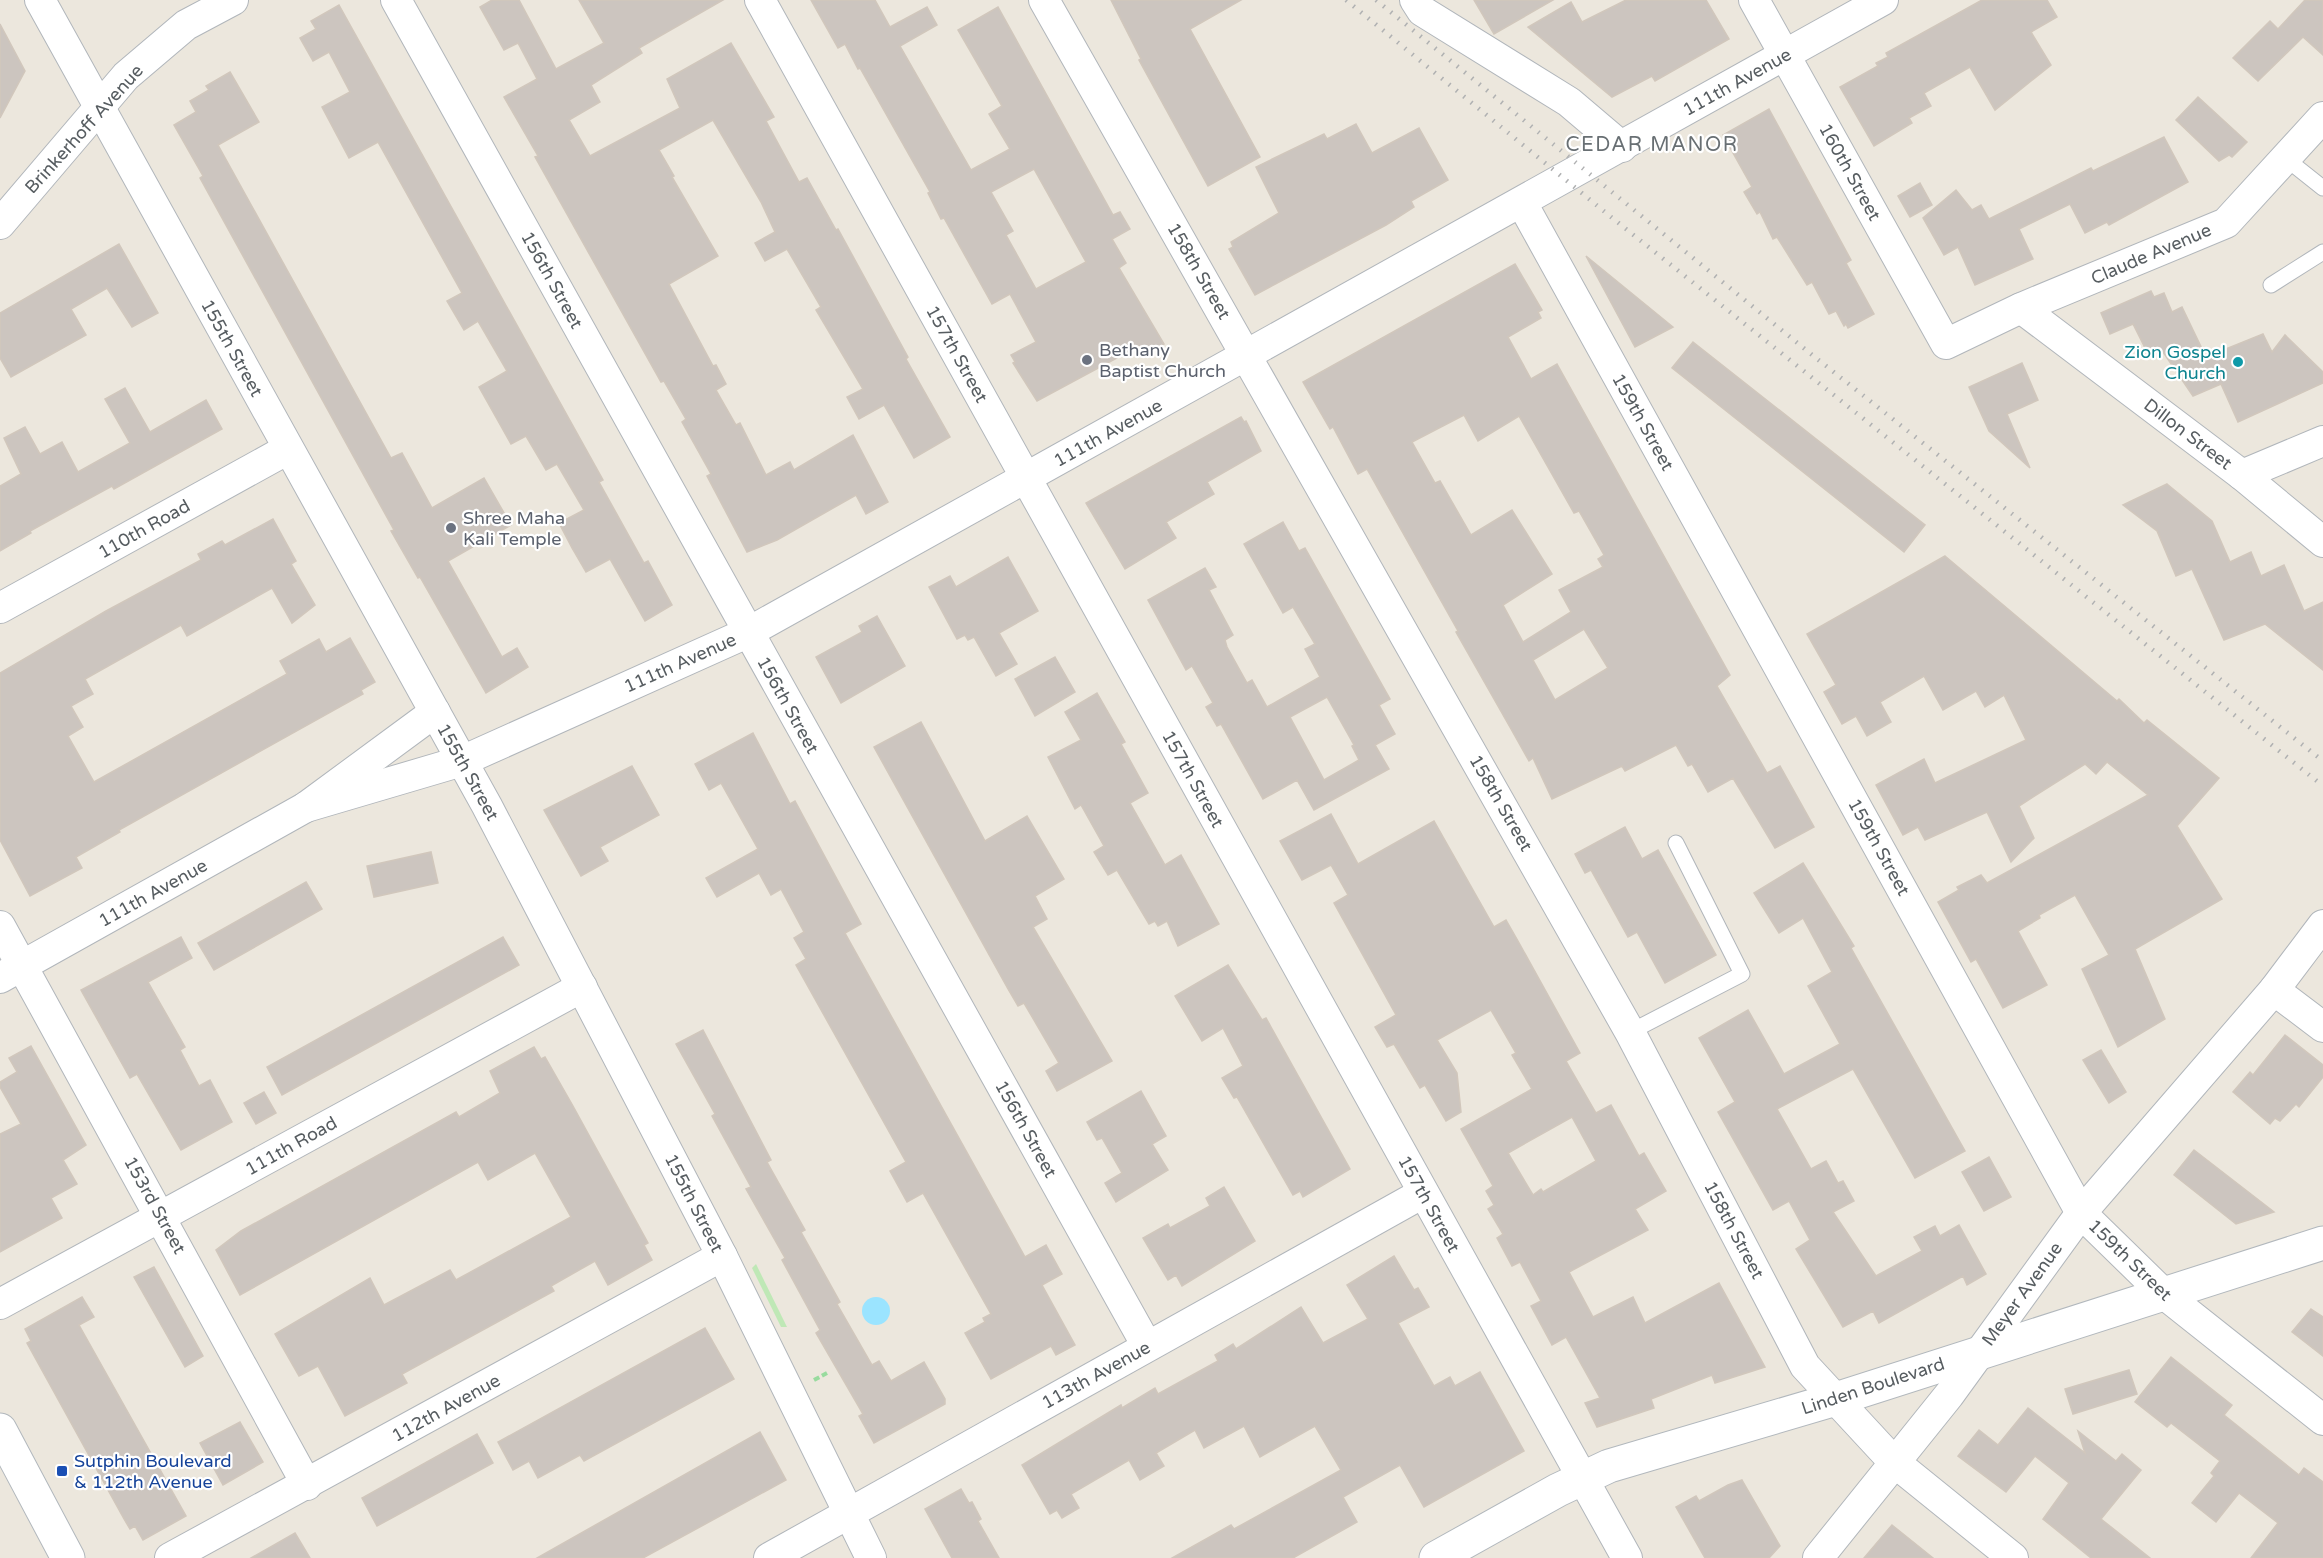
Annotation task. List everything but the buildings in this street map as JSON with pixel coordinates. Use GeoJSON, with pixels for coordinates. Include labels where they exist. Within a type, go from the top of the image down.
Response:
{"type":"FeatureCollection","features":[{"type":"Feature","properties":{"kind":"main road","name":"Linden Boulevard"},"geometry":{"type":"LineString","coordinates":[[1436,1558],[1582,1478],[1609,1466],[1836,1399],[2323,1243]]}},
{"type":"Feature","properties":{"kind":"main road"},"geometry":{"type":"LineString","coordinates":[[0,1430],[68,1558]]}},
{"type":"Feature","properties":{"kind":"street","name":"155th Street"},"geometry":{"type":"LineString","coordinates":[[40,0],[462,761],[722,1256],[871,1558]]}},
{"type":"Feature","properties":{"kind":"street","name":"Brinkerhoff Avenue"},"geometry":{"type":"LineString","coordinates":[[0,224],[126,76],[186,25],[233,0]]}},
{"type":"Feature","properties":{"kind":"street","name":"156th Street"},"geometry":{"type":"LineString","coordinates":[[396,0],[747,633],[1147,1346]]}},
{"type":"Feature","properties":{"kind":"street","name":"157th Street"},"geometry":{"type":"LineString","coordinates":[[760,0],[1627,1558]]}},
{"type":"Feature","properties":{"kind":"street","name":"158th Street"},"geometry":{"type":"LineString","coordinates":[[1044,0],[1630,1032],[1805,1366],[1893,1461],[2013,1558]]}},
{"type":"Feature","properties":{"kind":"street"},"geometry":{"type":"LineString","coordinates":[[1415,0],[1422,11],[1569,102],[1622,147]]}},
{"type":"Feature","properties":{"kind":"street","name":"160th Street"},"geometry":{"type":"LineString","coordinates":[[1754,0],[1946,344]]}},
{"type":"Feature","properties":{"kind":"street","name":"111th Avenue"},"geometry":{"type":"LineString","coordinates":[[306,807],[462,761],[747,633],[1883,0]]}},
{"type":"Feature","properties":{"kind":"street","name":"Claude Avenue"},"geometry":{"type":"LineString","coordinates":[[1946,344],[2021,308],[2226,223],[2323,117]]}},
{"type":"Feature","properties":{"kind":"street","name":"159th Street"},"geometry":{"type":"LineString","coordinates":[[1522,203],[2081,1213],[2164,1294],[2323,1420]]}},
{"type":"Feature","properties":{"kind":"street","name":"Dillon Street"},"geometry":{"type":"LineString","coordinates":[[2021,308],[2242,475],[2323,542]]}},
{"type":"Feature","properties":{"kind":"street"},"geometry":{"type":"LineString","coordinates":[[2242,475],[2323,441]]}},
{"type":"Feature","properties":{"kind":"street","name":"110th Road"},"geometry":{"type":"LineString","coordinates":[[0,608],[288,449]]}},
{"type":"Feature","properties":{"kind":"street","name":"111th Avenue"},"geometry":{"type":"LineString","coordinates":[[11,972],[306,807],[435,712]]}},
{"type":"Feature","properties":{"kind":"street","name":"Meyer Avenue"},"geometry":{"type":"LineString","coordinates":[[1818,1558],[1893,1461],[1949,1395],[2081,1213],[2274,990],[2323,925]]}},
{"type":"Feature","properties":{"kind":"street","name":"153rd Street"},"geometry":{"type":"LineString","coordinates":[[0,926],[11,972],[161,1217],[307,1485]]}},
{"type":"Feature","properties":{"kind":"street","name":"111th Road"},"geometry":{"type":"LineString","coordinates":[[0,1304],[582,987]]}},
{"type":"Feature","properties":{"kind":"street"},"geometry":{"type":"LineString","coordinates":[[2274,990],[2323,1027]]}},
{"type":"Feature","properties":{"kind":"street","name":"113th Avenue"},"geometry":{"type":"LineString","coordinates":[[769,1558],[1423,1193]]}},
{"type":"Feature","properties":{"kind":"street","name":"112th Avenue"},"geometry":{"type":"LineString","coordinates":[[170,1558],[722,1256]]}},
{"type":"Feature","properties":{"kind":"lane"},"geometry":{"type":"LineString","coordinates":[[2285,158],[2323,188]]}},
{"type":"Feature","properties":{"kind":"lane"},"geometry":{"type":"LineString","coordinates":[[2271,285],[2323,252]]}},
{"type":"Feature","properties":{"kind":"lane"},"geometry":{"type":"LineString","coordinates":[[1630,1032],[1742,974],[1676,843]]}},
{"type":"Feature","properties":{"kind":"path"},"geometry":{"type":"LineString","coordinates":[[814,1380],[827,1373]]}},
{"type":"Feature","properties":{"kind":"green space"},"geometry":{"type":"Polygon","coordinates":[[[756,1264],[787,1327],[781,1327],[752,1268],[756,1264]]]}},
{"type":"Feature","properties":{"kind":"water"},"geometry":{"type":"Polygon","coordinates":[[[876,1297],[886,1301],[890,1311],[886,1321],[876,1325],[866,1321],[862,1311],[866,1301],[876,1297]]]}},
{"type":"Feature","properties":{"kind":"railway"},"geometry":{"type":"LineString","coordinates":[[1346,0],[1611,217],[2323,786]]}},
{"type":"Feature","properties":{"kind":"railway"},"geometry":{"type":"LineString","coordinates":[[1376,0],[1811,354],[2323,761]]}},
{"type":"Feature","properties":{"kind":"place","name":"Bethany Baptist Church"},"geometry":{"type":"Point","coordinates":[1087,360]}},
{"type":"Feature","properties":{"kind":"place","name":"Zion Gospel Church"},"geometry":{"type":"Point","coordinates":[2238,362]}},
{"type":"Feature","properties":{"kind":"place","name":"Shree Maha Kali Temple"},"geometry":{"type":"Point","coordinates":[451,528]}},
{"type":"Feature","properties":{"kind":"place","name":"Sutphin Boulevard & 112th Avenue"},"geometry":{"type":"Point","coordinates":[62,1471]}},
{"type":"Feature","properties":{"kind":"district","name":"CEDAR MANOR"},"geometry":{"type":"Point","coordinates":[1652,144]}}]}
